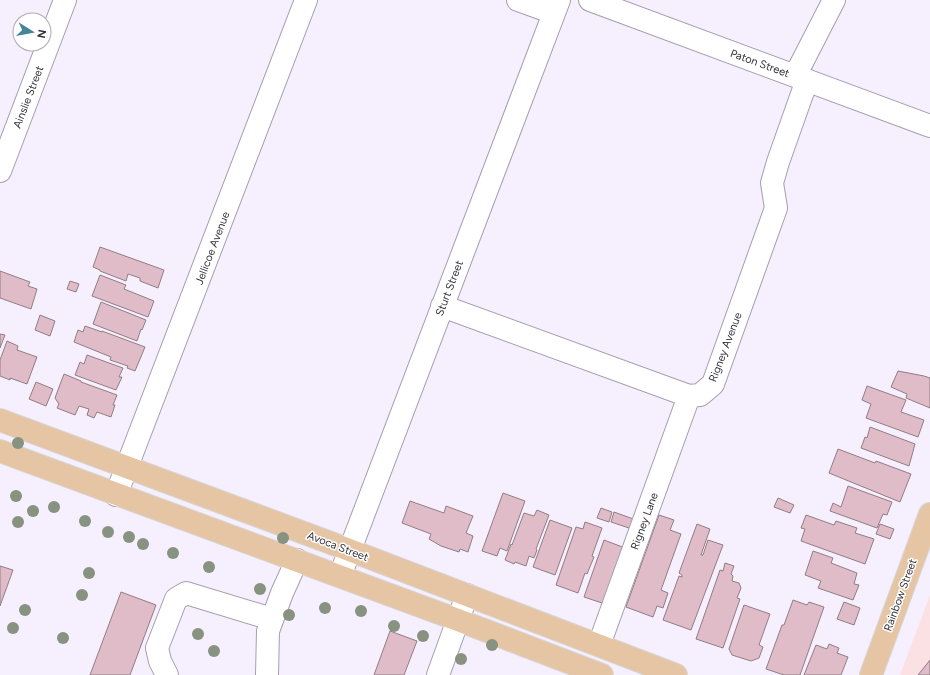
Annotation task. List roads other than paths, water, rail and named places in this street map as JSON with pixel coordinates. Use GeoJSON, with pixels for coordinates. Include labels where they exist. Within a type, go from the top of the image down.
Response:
{"type":"FeatureCollection","features":[{"type":"Feature","properties":{"kind":"main road","name":"Avoca Street"},"geometry":{"type":"LineString","coordinates":[[0,420],[128,466],[676,675]]}},
{"type":"Feature","properties":{"kind":"main road"},"geometry":{"type":"LineString","coordinates":[[0,451],[116,495],[297,560],[602,675]]}},
{"type":"Feature","properties":{"kind":"main road","name":"Rainbow Street"},"geometry":{"type":"LineString","coordinates":[[870,675],[930,514]]}},
{"type":"Feature","properties":{"kind":"street","name":"Ainslie Street"},"geometry":{"type":"LineString","coordinates":[[0,171],[65,0]]}},
{"type":"Feature","properties":{"kind":"street","name":"Jellicoe Avenue"},"geometry":{"type":"LineString","coordinates":[[116,495],[306,0]]}},
{"type":"Feature","properties":{"kind":"street"},"geometry":{"type":"LineString","coordinates":[[518,0],[556,7]]}},
{"type":"Feature","properties":{"kind":"street","name":"Paton Street"},"geometry":{"type":"LineString","coordinates":[[590,0],[930,126]]}},
{"type":"Feature","properties":{"kind":"street","name":"Rigney Avenue"},"geometry":{"type":"LineString","coordinates":[[689,396],[700,395],[713,384],[776,208],[772,183],[801,78],[834,0]]}},
{"type":"Feature","properties":{"kind":"street","name":"Sturt Street"},"geometry":{"type":"LineString","coordinates":[[340,576],[556,7]]}},
{"type":"Feature","properties":{"kind":"street"},"geometry":{"type":"LineString","coordinates":[[442,306],[689,396]]}},
{"type":"Feature","properties":{"kind":"street","name":"Rigney Lane"},"geometry":{"type":"LineString","coordinates":[[599,645],[689,396]]}},
{"type":"Feature","properties":{"kind":"street"},"geometry":{"type":"LineString","coordinates":[[267,675],[268,631],[282,593],[297,560]]}},
{"type":"Feature","properties":{"kind":"street"},"geometry":{"type":"LineString","coordinates":[[167,675],[160,662],[157,648],[176,599],[186,593],[272,619]]}},
{"type":"Feature","properties":{"kind":"street"},"geometry":{"type":"LineString","coordinates":[[438,675],[467,595]]}}]}
